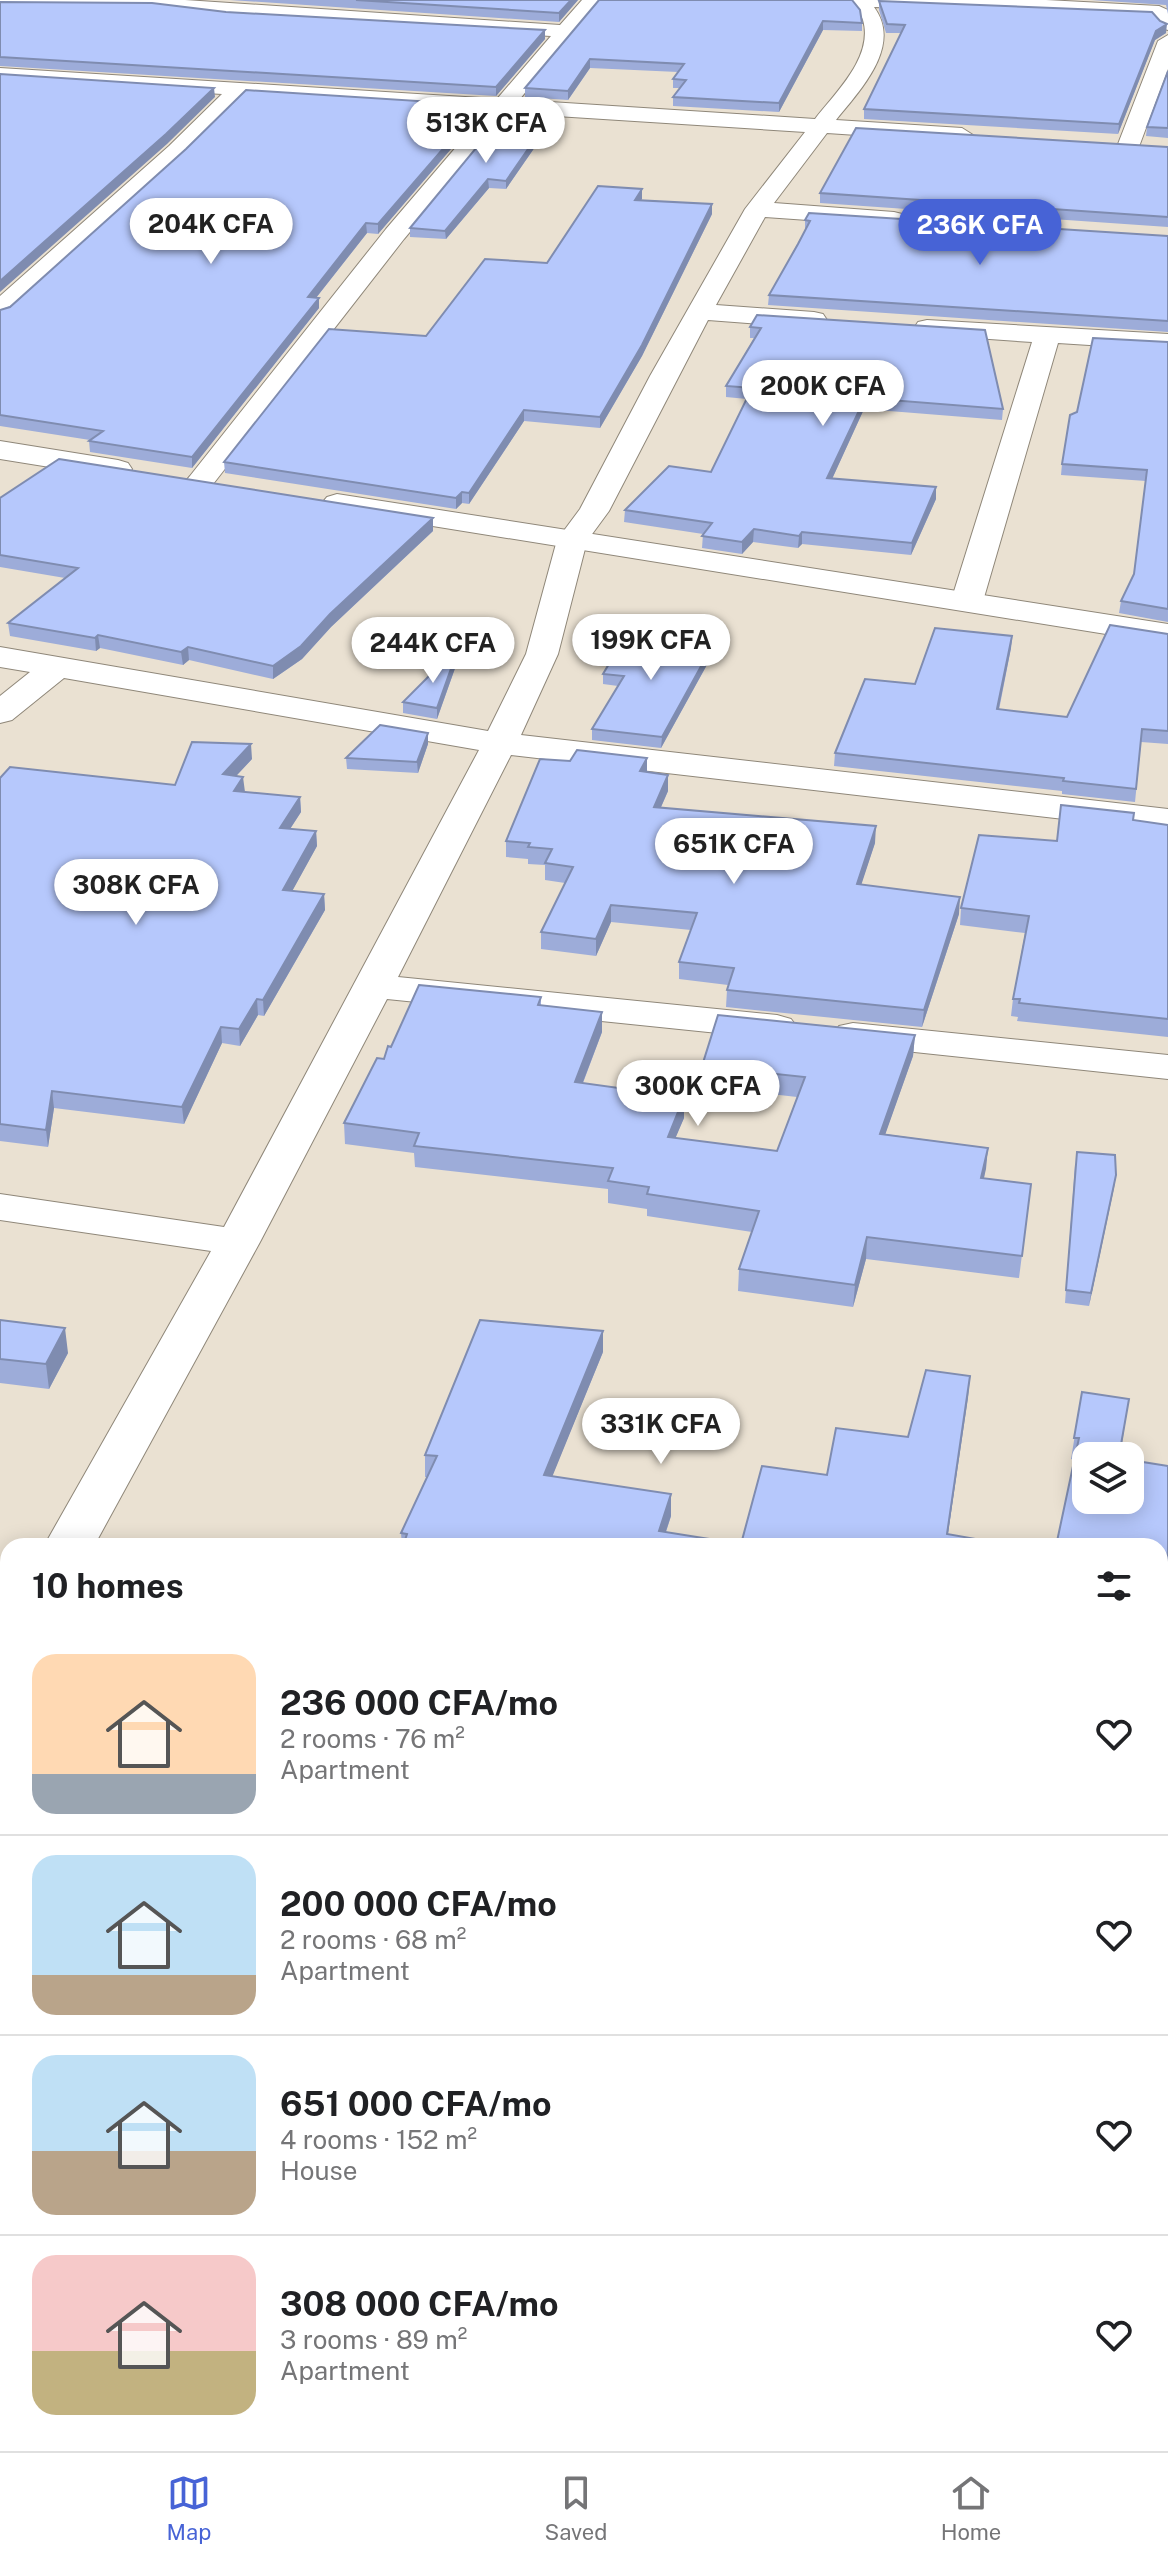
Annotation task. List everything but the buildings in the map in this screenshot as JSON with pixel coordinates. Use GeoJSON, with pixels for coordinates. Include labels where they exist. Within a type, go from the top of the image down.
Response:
{"type":"FeatureCollection","features":[{"type":"Feature","properties":{"kind":"street"},"geometry":{"type":"LineString","coordinates":[[200,482],[395,234],[592,0]]}},
{"type":"Feature","properties":{"kind":"street"},"geometry":{"type":"LineString","coordinates":[[859,0],[1159,12],[1168,24]]}},
{"type":"Feature","properties":{"kind":"street"},"geometry":{"type":"LineString","coordinates":[[73,1538],[238,1242],[500,743],[542,654],[572,540],[594,511],[664,376],[757,209],[863,71],[874,43],[873,19],[859,0]]}},
{"type":"Feature","properties":{"kind":"street"},"geometry":{"type":"LineString","coordinates":[[0,1],[153,2],[227,11],[563,31]]}},
{"type":"Feature","properties":{"kind":"street"},"geometry":{"type":"LineString","coordinates":[[1155,146],[1121,144],[1168,41]]}},
{"type":"Feature","properties":{"kind":"street"},"geometry":{"type":"LineString","coordinates":[[0,74],[979,136]]}},
{"type":"Feature","properties":{"kind":"street"},"geometry":{"type":"LineString","coordinates":[[0,310],[177,151],[242,87]]}},
{"type":"Feature","properties":{"kind":"street"},"geometry":{"type":"LineString","coordinates":[[757,209],[915,220]]}},
{"type":"Feature","properties":{"kind":"street"},"geometry":{"type":"LineString","coordinates":[[702,312],[845,322]]}},
{"type":"Feature","properties":{"kind":"street"},"geometry":{"type":"LineString","coordinates":[[908,326],[1168,342]]}},
{"type":"Feature","properties":{"kind":"street"},"geometry":{"type":"LineString","coordinates":[[967,601],[1047,335]]}},
{"type":"Feature","properties":{"kind":"street"},"geometry":{"type":"LineString","coordinates":[[0,450],[139,472]]}},
{"type":"Feature","properties":{"kind":"street"},"geometry":{"type":"LineString","coordinates":[[170,477],[231,487]]}},
{"type":"Feature","properties":{"kind":"street"},"geometry":{"type":"LineString","coordinates":[[309,499],[1168,634]]}},
{"type":"Feature","properties":{"kind":"street"},"geometry":{"type":"LineString","coordinates":[[0,657],[500,743],[1168,820]]}},
{"type":"Feature","properties":{"kind":"street"},"geometry":{"type":"LineString","coordinates":[[0,713],[56,668]]}},
{"type":"Feature","properties":{"kind":"street"},"geometry":{"type":"LineString","coordinates":[[373,986],[1168,1067]]}},
{"type":"Feature","properties":{"kind":"street"},"geometry":{"type":"LineString","coordinates":[[0,1207],[238,1242]]}}]}
